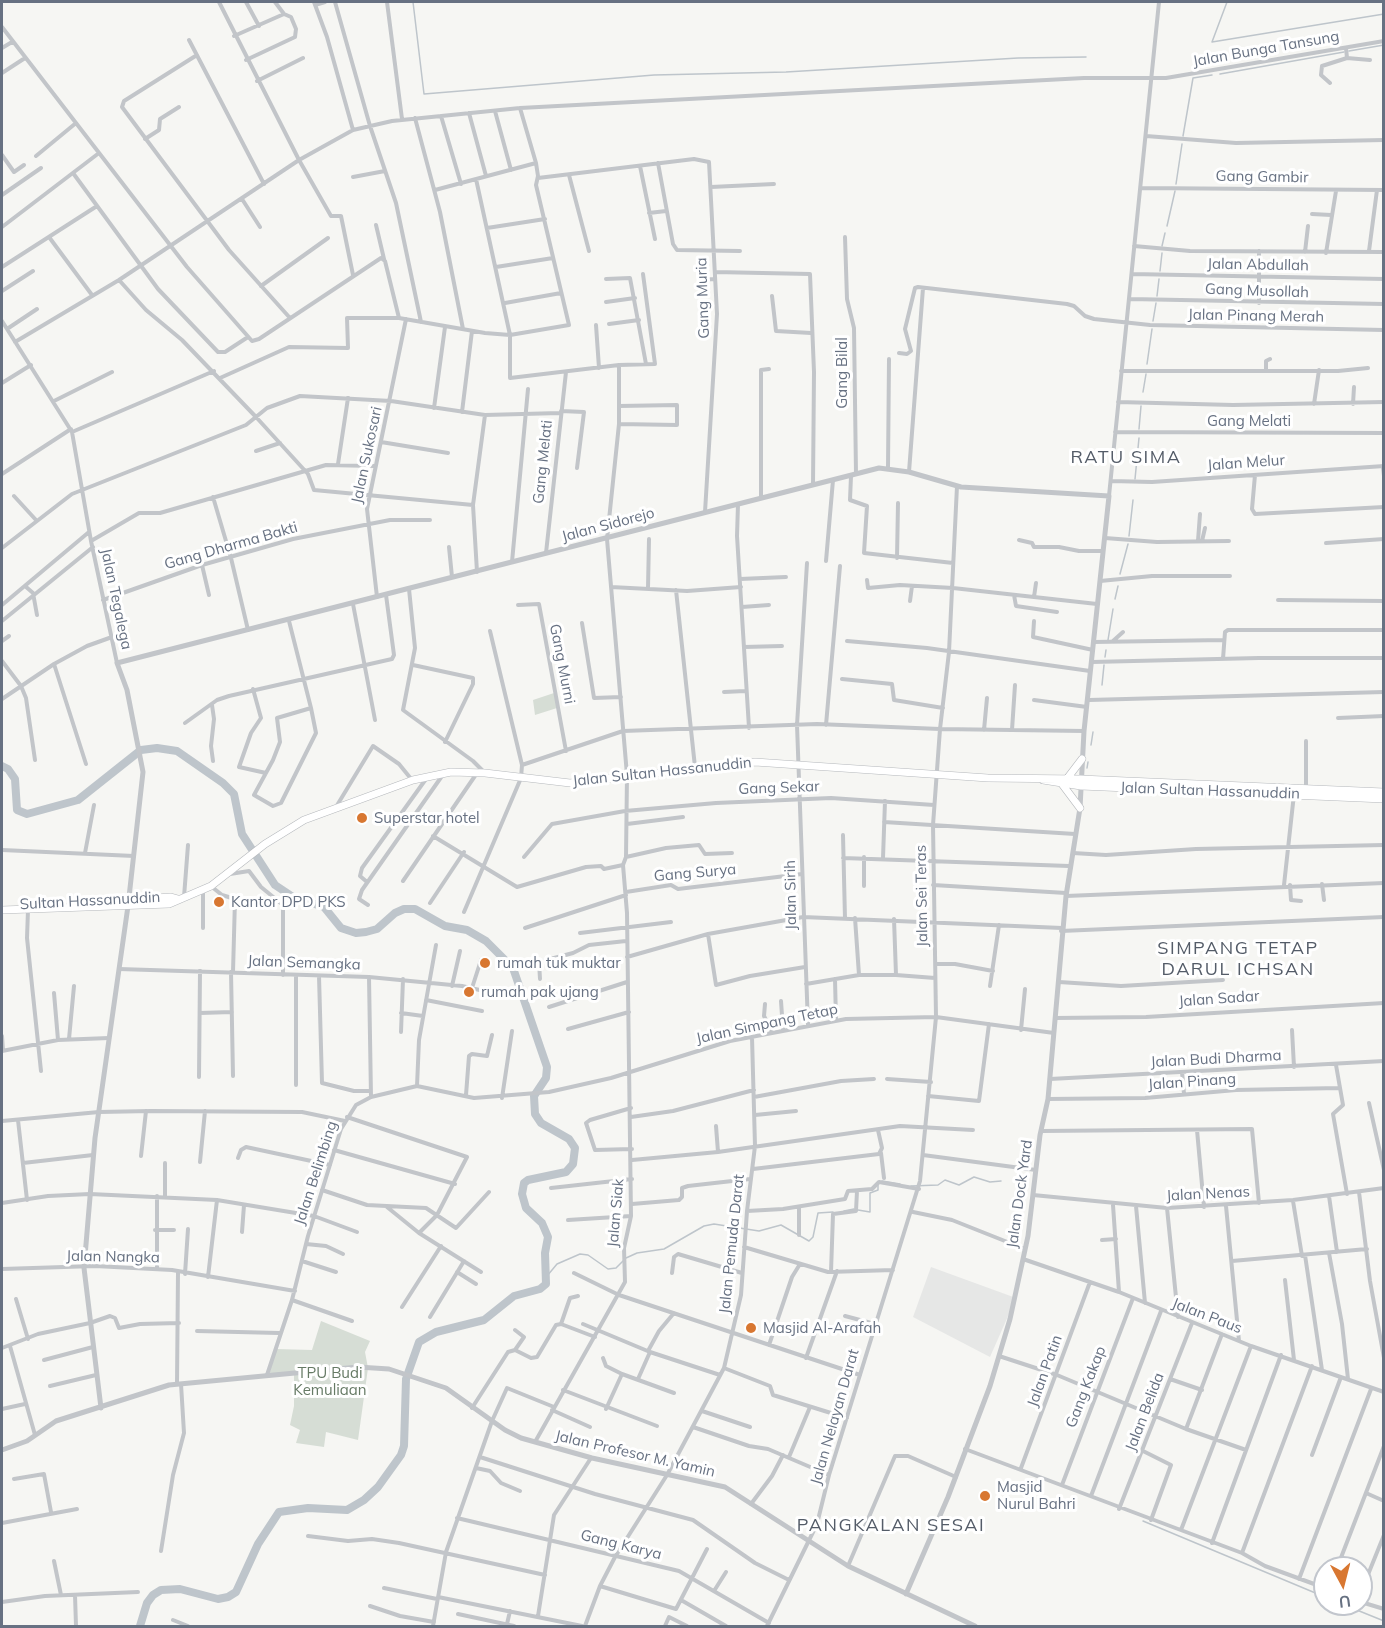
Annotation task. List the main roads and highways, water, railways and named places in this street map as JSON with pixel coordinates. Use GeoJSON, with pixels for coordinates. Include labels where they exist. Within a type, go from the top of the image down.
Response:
{"type":"FeatureCollection","features":[{"type":"Feature","properties":{"kind":"main road"},"geometry":{"type":"LineString","coordinates":[[1080,808],[1064,782],[1082,759]]}},
{"type":"Feature","properties":{"kind":"main road","name":"Jalan Sultan Hassanuddin"},"geometry":{"type":"LineString","coordinates":[[181,898],[211,886],[291,826],[413,780],[444,773],[482,772],[570,783],[755,762],[936,775],[1038,778],[1064,782],[1383,792]]}},
{"type":"Feature","properties":{"kind":"main road","name":"Jalan Sultan Hassanuddin"},"geometry":{"type":"LineString","coordinates":[[1081,782],[1383,799]]}},
{"type":"Feature","properties":{"kind":"main road","name":"Sultan Hassanuddin"},"geometry":{"type":"LineString","coordinates":[[2,905],[128,903],[181,898]]}},
{"type":"Feature","properties":{"kind":"main road"},"geometry":{"type":"LineString","coordinates":[[2,910],[128,903]]}},
{"type":"Feature","properties":{"kind":"waterway"},"geometry":{"type":"LineString","coordinates":[[413,2],[424,94],[654,75],[786,72],[1018,58],[1086,57]]}},
{"type":"Feature","properties":{"kind":"waterway"},"geometry":{"type":"LineString","coordinates":[[1227,2],[1212,42],[1384,14]]}},
{"type":"Feature","properties":{"kind":"waterway"},"geometry":{"type":"LineString","coordinates":[[1349,51],[1384,45]]}},
{"type":"Feature","properties":{"kind":"waterway"},"geometry":{"type":"LineString","coordinates":[[1220,74],[1344,52]]}},
{"type":"Feature","properties":{"kind":"waterway"},"geometry":{"type":"LineString","coordinates":[[1183,136],[1193,78],[1212,75]]}},
{"type":"Feature","properties":{"kind":"waterway"},"geometry":{"type":"LineString","coordinates":[[1176,184],[1182,144]]}},
{"type":"Feature","properties":{"kind":"waterway"},"geometry":{"type":"LineString","coordinates":[[1167,226],[1175,191]]}},
{"type":"Feature","properties":{"kind":"waterway"},"geometry":{"type":"LineString","coordinates":[[1162,246],[1165,233]]}},
{"type":"Feature","properties":{"kind":"waterway"},"geometry":{"type":"LineString","coordinates":[[1160,271],[1162,253]]}},
{"type":"Feature","properties":{"kind":"waterway"},"geometry":{"type":"LineString","coordinates":[[1157,296],[1159,279]]}},
{"type":"Feature","properties":{"kind":"waterway"},"geometry":{"type":"LineString","coordinates":[[1153,321],[1156,303]]}},
{"type":"Feature","properties":{"kind":"waterway"},"geometry":{"type":"LineString","coordinates":[[1147,364],[1152,329]]}},
{"type":"Feature","properties":{"kind":"waterway"},"geometry":{"type":"LineString","coordinates":[[1143,392],[1146,374]]}},
{"type":"Feature","properties":{"kind":"waterway"},"geometry":{"type":"LineString","coordinates":[[1139,429],[1141,406]]}},
{"type":"Feature","properties":{"kind":"waterway"},"geometry":{"type":"LineString","coordinates":[[1135,479],[1139,438]]}},
{"type":"Feature","properties":{"kind":"waterway"},"geometry":{"type":"LineString","coordinates":[[1129,536],[1133,500]]}},
{"type":"Feature","properties":{"kind":"waterway"},"geometry":{"type":"LineString","coordinates":[[1120,574],[1128,544]]}},
{"type":"Feature","properties":{"kind":"waterway"},"geometry":{"type":"LineString","coordinates":[[1115,599],[1118,586]]}},
{"type":"Feature","properties":{"kind":"waterway"},"geometry":{"type":"LineString","coordinates":[[1108,640],[1113,609]]}},
{"type":"Feature","properties":{"kind":"waterway"},"geometry":{"type":"LineString","coordinates":[[1105,657],[1106,650]]}},
{"type":"Feature","properties":{"kind":"waterway"},"geometry":{"type":"LineString","coordinates":[[1102,685],[1104,665]]}},
{"type":"Feature","properties":{"kind":"waterway"},"geometry":{"type":"LineString","coordinates":[[1091,745],[1093,732]]}},
{"type":"Feature","properties":{"kind":"waterway"},"geometry":{"type":"LineString","coordinates":[[2,766],[8,769],[15,779],[17,810],[27,814],[78,800],[141,750],[157,748],[177,751],[223,783],[234,794],[242,834],[275,885],[293,897],[324,907],[341,928],[356,933],[366,932],[377,929],[395,913],[404,909],[415,909],[445,926],[467,930],[486,941],[513,968],[547,1067],[546,1078],[534,1096],[535,1114],[541,1123],[569,1139],[575,1148],[573,1164],[566,1172],[528,1180],[524,1183],[522,1194],[526,1208],[542,1223],[548,1237],[545,1253],[546,1284],[540,1289],[514,1296],[484,1320],[436,1332],[419,1342],[406,1379],[404,1446],[401,1455],[378,1487],[364,1500],[347,1510],[308,1508],[279,1512],[258,1544],[236,1592],[218,1599],[180,1589],[161,1590],[147,1603],[140,1626]]}},
{"type":"Feature","properties":{"kind":"waterway"},"geometry":{"type":"LineString","coordinates":[[1087,768],[1088,762]]}},
{"type":"Feature","properties":{"kind":"waterway"},"geometry":{"type":"LineString","coordinates":[[911,1186],[938,1185],[945,1180],[959,1185],[974,1177],[990,1182],[1001,1181]]}},
{"type":"Feature","properties":{"kind":"waterway"},"geometry":{"type":"LineString","coordinates":[[882,1181],[900,1184]]}},
{"type":"Feature","properties":{"kind":"waterway"},"geometry":{"type":"LineString","coordinates":[[858,1210],[870,1212],[870,1193],[878,1190],[878,1183]]}},
{"type":"Feature","properties":{"kind":"waterway"},"geometry":{"type":"LineString","coordinates":[[844,1211],[854,1209]]}},
{"type":"Feature","properties":{"kind":"waterway"},"geometry":{"type":"LineString","coordinates":[[626,1258],[637,1253],[664,1249],[704,1226],[714,1224],[759,1231],[781,1225],[809,1241],[813,1237],[818,1213],[833,1212]]}},
{"type":"Feature","properties":{"kind":"waterway"},"geometry":{"type":"LineString","coordinates":[[547,1276],[557,1264],[580,1254],[588,1255],[608,1269],[616,1268],[623,1261]]}},
{"type":"Feature","properties":{"kind":"waterway"},"geometry":{"type":"LineString","coordinates":[[1143,1521],[1313,1592]]}},
{"type":"Feature","properties":{"kind":"waterway"},"geometry":{"type":"LineString","coordinates":[[1372,1616],[1384,1621]]}},
{"type":"Feature","properties":{"kind":"place","name":"Superstar hotel"},"geometry":{"type":"Point","coordinates":[362,818]}},
{"type":"Feature","properties":{"kind":"place","name":"Kantor DPD PKS"},"geometry":{"type":"Point","coordinates":[219,902]}},
{"type":"Feature","properties":{"kind":"place","name":"rumah tuk muktar"},"geometry":{"type":"Point","coordinates":[485,963]}},
{"type":"Feature","properties":{"kind":"place","name":"rumah pak ujang"},"geometry":{"type":"Point","coordinates":[469,992]}},
{"type":"Feature","properties":{"kind":"place","name":"Masjid Al-Arafah"},"geometry":{"type":"Point","coordinates":[751,1328]}},
{"type":"Feature","properties":{"kind":"place","name":"Masjid Nurul Bahri"},"geometry":{"type":"Point","coordinates":[985,1496]}},
{"type":"Feature","properties":{"kind":"district","name":"RATU SIMA"},"geometry":{"type":"Point","coordinates":[1126,458]}},
{"type":"Feature","properties":{"kind":"district","name":"SIMPANG TETAP DARUL ICHSAN"},"geometry":{"type":"Point","coordinates":[1238,959]}},
{"type":"Feature","properties":{"kind":"district","name":"PANGKALAN SESAI"},"geometry":{"type":"Point","coordinates":[891,1526]}},
{"type":"Feature","properties":{"kind":"park label","name":"TPU Budi Kemuliaan"},"geometry":{"type":"Point","coordinates":[330,1382]}}]}
